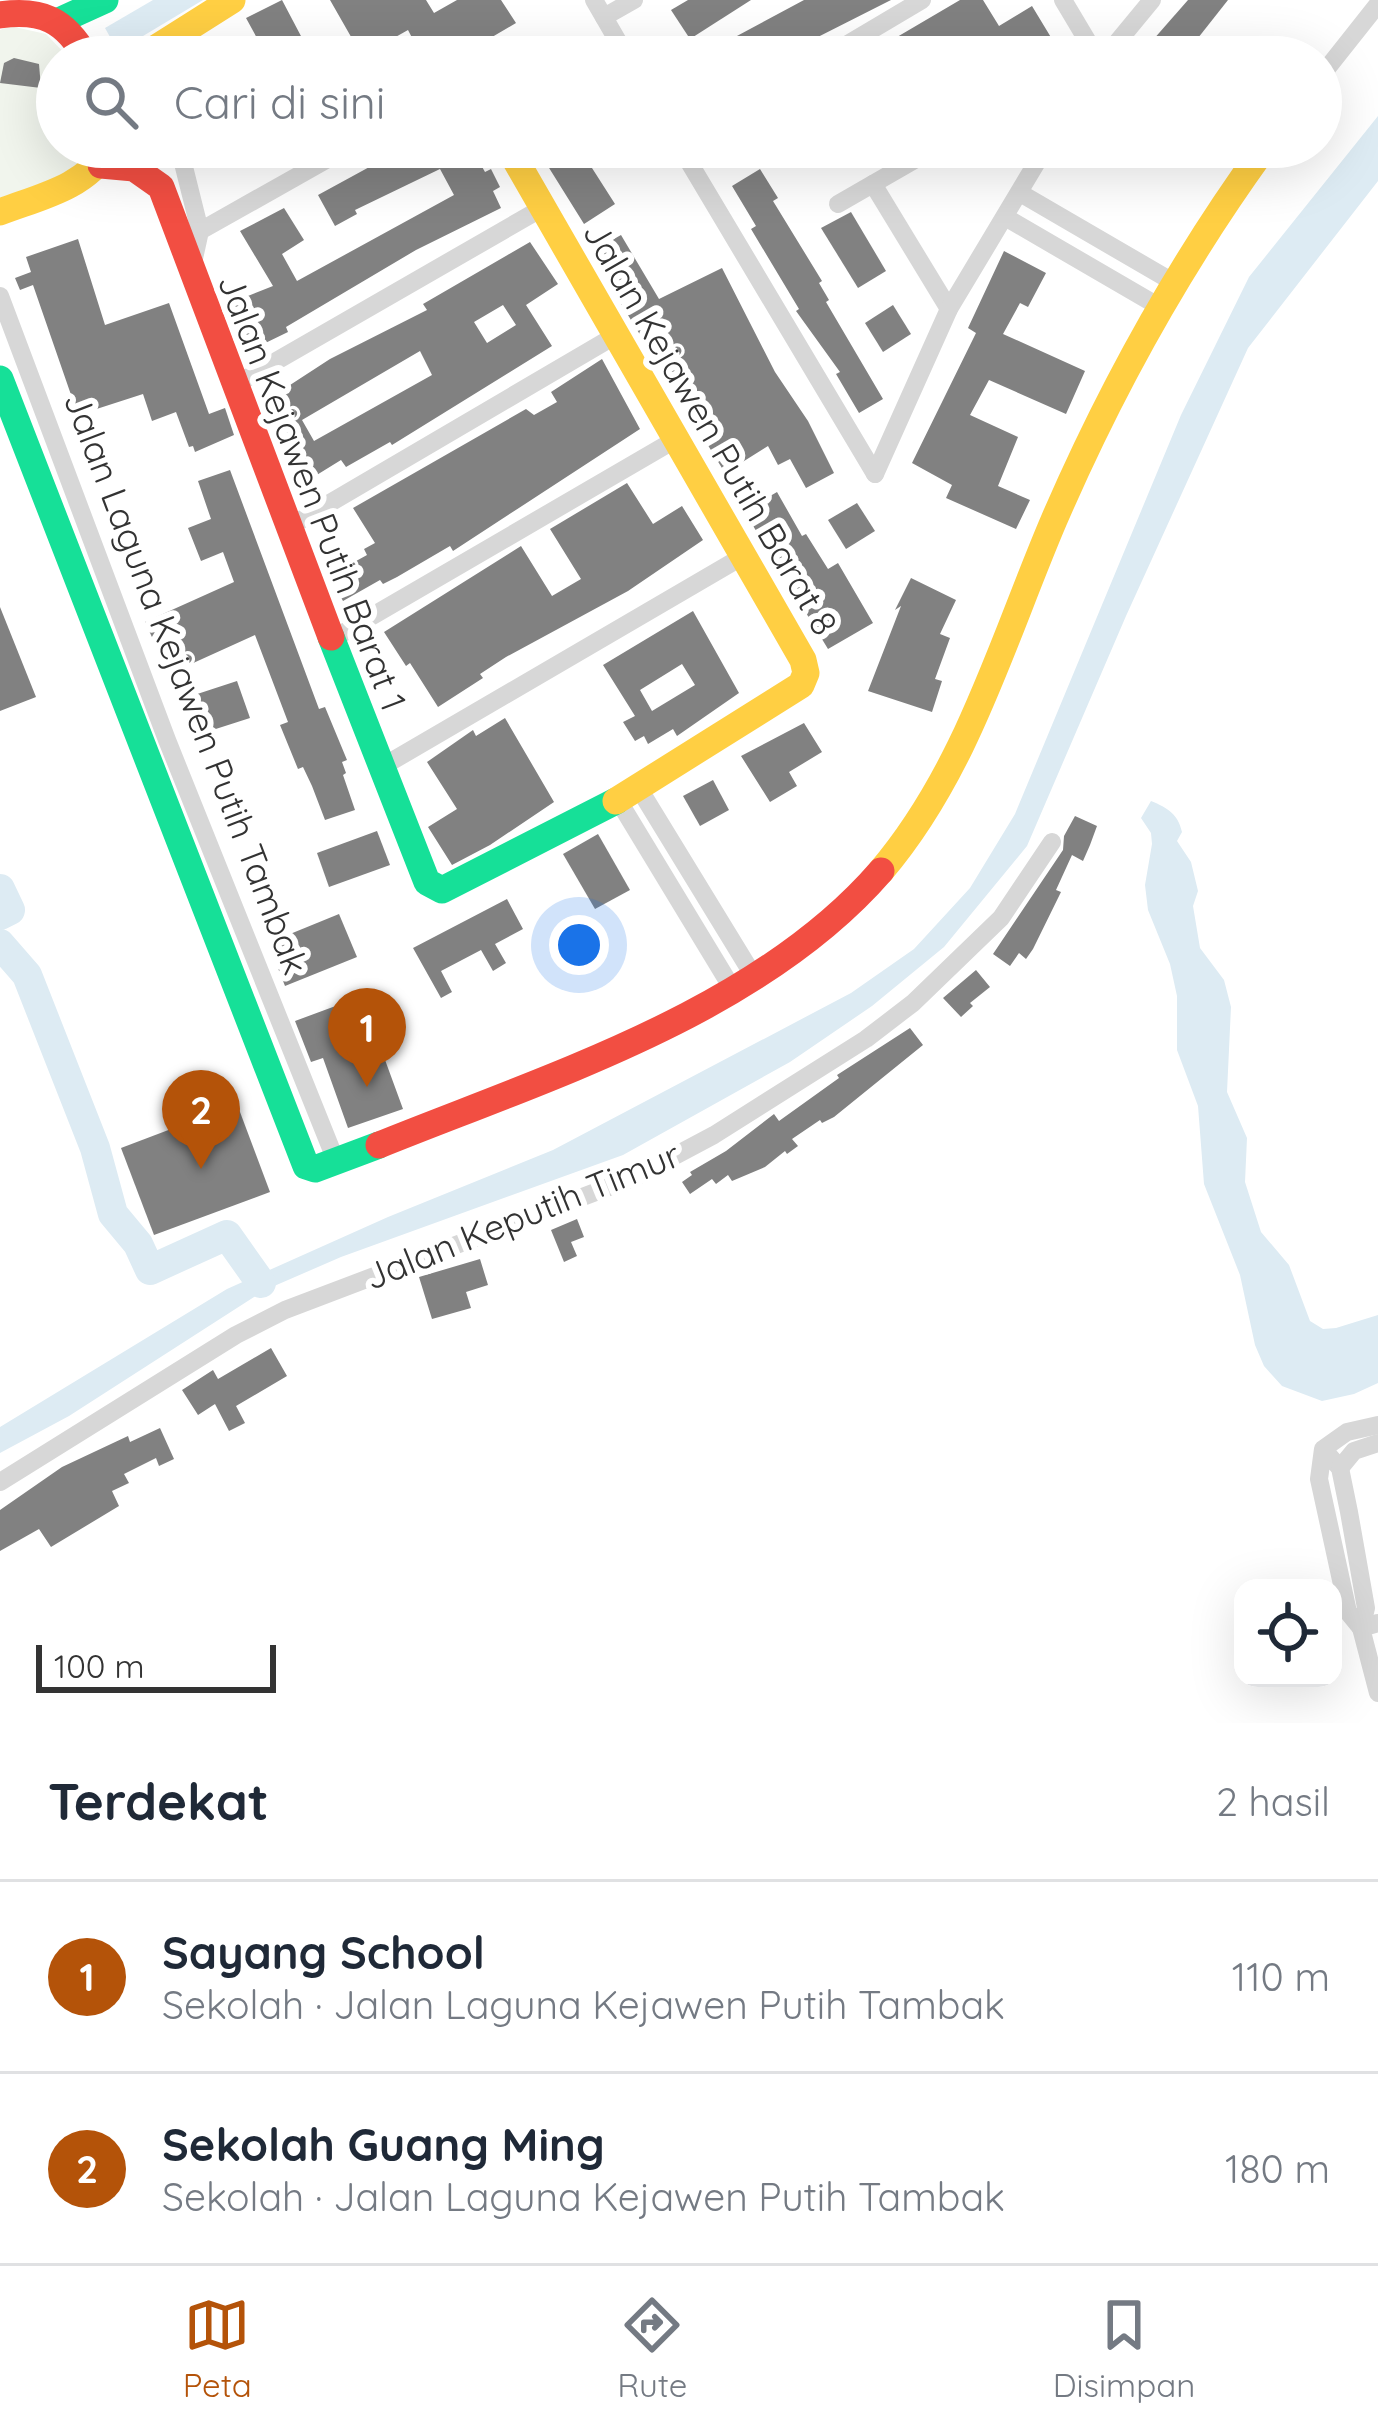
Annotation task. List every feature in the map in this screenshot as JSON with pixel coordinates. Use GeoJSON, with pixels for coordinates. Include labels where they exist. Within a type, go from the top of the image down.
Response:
{"type":"FeatureCollection","features":[{"type":"Feature","properties":{"kind":"street"},"geometry":{"type":"LineString","coordinates":[[177,36],[232,0]]}},
{"type":"Feature","properties":{"kind":"street"},"geometry":{"type":"LineString","coordinates":[[615,36],[599,9],[634,0]]}},
{"type":"Feature","properties":{"kind":"street"},"geometry":{"type":"LineString","coordinates":[[861,36],[922,0]]}},
{"type":"Feature","properties":{"kind":"street"},"geometry":{"type":"LineString","coordinates":[[1063,0],[1087,36]]}},
{"type":"Feature","properties":{"kind":"street"},"geometry":{"type":"LineString","coordinates":[[1120,36],[1152,0]]}},
{"type":"Feature","properties":{"kind":"street"},"geometry":{"type":"LineString","coordinates":[[61,20],[99,2]]}},
{"type":"Feature","properties":{"kind":"street"},"geometry":{"type":"LineString","coordinates":[[1342,49],[1378,4]]}},
{"type":"Feature","properties":{"kind":"street"},"geometry":{"type":"LineString","coordinates":[[0,14],[34,11],[61,20],[72,36]]}},
{"type":"Feature","properties":{"kind":"street"},"geometry":{"type":"LineString","coordinates":[[0,212],[81,178],[92,168]]}},
{"type":"Feature","properties":{"kind":"street","name":"Jalan Kejawen Putih Barat 1"},"geometry":{"type":"LineString","coordinates":[[134,168],[160,187],[427,882],[442,890],[456,886],[628,794]]}},
{"type":"Feature","properties":{"kind":"street"},"geometry":{"type":"LineString","coordinates":[[184,168],[200,231],[192,274]]}},
{"type":"Feature","properties":{"kind":"street"},"geometry":{"type":"LineString","coordinates":[[200,231],[312,168]]}},
{"type":"Feature","properties":{"kind":"street","name":"Jalan Kejawen Putih Barat 8"},"geometry":{"type":"LineString","coordinates":[[521,168],[803,661],[801,685],[628,794]]}},
{"type":"Feature","properties":{"kind":"street"},"geometry":{"type":"LineString","coordinates":[[693,168],[875,474],[949,310],[1034,168]]}},
{"type":"Feature","properties":{"kind":"street"},"geometry":{"type":"LineString","coordinates":[[838,204],[901,168]]}},
{"type":"Feature","properties":{"kind":"street"},"geometry":{"type":"LineString","coordinates":[[336,1161],[597,1058],[743,981],[819,930],[866,887],[902,847],[944,782],[1122,370],[1213,215],[1249,168]]}},
{"type":"Feature","properties":{"kind":"street"},"geometry":{"type":"LineString","coordinates":[[873,184],[949,310]]}},
{"type":"Feature","properties":{"kind":"street"},"geometry":{"type":"LineString","coordinates":[[1020,193],[1080,228],[1166,294]]}},
{"type":"Feature","properties":{"kind":"street"},"geometry":{"type":"LineString","coordinates":[[233,386],[544,207]]}},
{"type":"Feature","properties":{"kind":"street"},"geometry":{"type":"LineString","coordinates":[[1005,218],[1067,253],[1166,294]]}},
{"type":"Feature","properties":{"kind":"street"},"geometry":{"type":"LineString","coordinates":[[1067,253],[1080,228]]}},
{"type":"Feature","properties":{"kind":"street","name":"Jalan Laguna Kejawen Putih Tambak"},"geometry":{"type":"LineString","coordinates":[[0,296],[105,609],[306,1166],[315,1169],[336,1161],[166,740],[105,609],[0,379]]}},
{"type":"Feature","properties":{"kind":"street"},"geometry":{"type":"LineString","coordinates":[[289,527],[618,334]]}},
{"type":"Feature","properties":{"kind":"street"},"geometry":{"type":"LineString","coordinates":[[331,640],[678,438]]}},
{"type":"Feature","properties":{"kind":"street"},"geometry":{"type":"LineString","coordinates":[[380,768],[745,555]]}},
{"type":"Feature","properties":{"kind":"street"},"geometry":{"type":"LineString","coordinates":[[628,794],[692,873],[743,981]]}},
{"type":"Feature","properties":{"kind":"street"},"geometry":{"type":"LineString","coordinates":[[628,794],[671,887],[743,981]]}},
{"type":"Feature","properties":{"kind":"street","name":"Jalan Keputih Timur"},"geometry":{"type":"LineString","coordinates":[[0,1482],[236,1335],[285,1310],[635,1177],[714,1135],[866,1039],[913,1003],[1001,918],[1052,842]]}},
{"type":"Feature","properties":{"kind":"street"},"geometry":{"type":"LineString","coordinates":[[671,887],[692,873]]}},
{"type":"Feature","properties":{"kind":"street"},"geometry":{"type":"LineString","coordinates":[[1369,1626],[1348,1612],[1319,1479],[1323,1449],[1347,1432],[1378,1425]]}},
{"type":"Feature","properties":{"kind":"street"},"geometry":{"type":"LineString","coordinates":[[1340,1468],[1354,1451],[1378,1443]]}},
{"type":"Feature","properties":{"kind":"street"},"geometry":{"type":"LineString","coordinates":[[1323,1449],[1340,1468],[1378,1693]]}},
{"type":"Feature","properties":{"kind":"shaded area"},"geometry":{"type":"Polygon","coordinates":[[[153,0],[203,0],[143,36],[110,36],[105,28],[153,0]]]}},
{"type":"Feature","properties":{"kind":"shaded area"},"geometry":{"type":"Polygon","coordinates":[[[10,26],[48,36],[36,36],[36,168],[80,168],[0,201],[0,30],[10,26]]]}},
{"type":"Feature","properties":{"kind":"shaded area"},"geometry":{"type":"Polygon","coordinates":[[[1378,116],[1378,181],[1248,348],[1027,846],[944,947],[872,1006],[790,1062],[623,1155],[341,1257],[265,1290],[69,1416],[0,1453],[0,1427],[227,1289],[553,1150],[851,993],[914,949],[970,888],[1015,814],[1181,415],[1249,277],[1336,168],[1342,168],[1342,161],[1378,116]]]}},
{"type":"Feature","properties":{"kind":"shaded area"},"geometry":{"type":"Polygon","coordinates":[[[1151,801],[1171,812],[1180,826],[1177,841],[1191,862],[1198,891],[1193,906],[1200,948],[1224,980],[1231,1007],[1227,1092],[1247,1138],[1245,1182],[1261,1232],[1289,1265],[1310,1321],[1323,1329],[1336,1328],[1378,1315],[1378,1383],[1354,1394],[1322,1401],[1282,1386],[1264,1366],[1255,1345],[1240,1275],[1204,1184],[1198,1106],[1177,1050],[1177,996],[1148,910],[1145,885],[1152,844],[1141,818],[1151,801]]]}},
{"type":"Feature","properties":{"kind":"building"},"geometry":{"type":"Polygon","coordinates":[[[282,0],[301,36],[256,36],[246,18],[282,0]]]}},
{"type":"Feature","properties":{"kind":"building"},"geometry":{"type":"Polygon","coordinates":[[[330,0],[426,0],[434,13],[457,0],[501,0],[516,23],[494,36],[411,36],[408,30],[397,36],[351,36],[330,0]]]}},
{"type":"Feature","properties":{"kind":"building"},"geometry":{"type":"Polygon","coordinates":[[[688,0],[751,0],[695,36],[688,36],[671,10],[688,0]]]}},
{"type":"Feature","properties":{"kind":"building"},"geometry":{"type":"Polygon","coordinates":[[[804,0],[891,0],[820,36],[737,36],[804,0]]]}},
{"type":"Feature","properties":{"kind":"building"},"geometry":{"type":"Polygon","coordinates":[[[960,0],[983,0],[999,26],[1032,6],[1050,36],[899,36],[960,0]]]}},
{"type":"Feature","properties":{"kind":"building"},"geometry":{"type":"Polygon","coordinates":[[[1188,0],[1228,0],[1200,36],[1156,36],[1188,0]]]}},
{"type":"Feature","properties":{"kind":"building"},"geometry":{"type":"Polygon","coordinates":[[[14,58],[36,63],[36,87],[0,83],[4,63],[14,58]]]}},
{"type":"Feature","properties":{"kind":"building"},"geometry":{"type":"Polygon","coordinates":[[[368,168],[483,168],[485,172],[491,169],[500,187],[493,191],[501,208],[416,250],[286,327],[288,332],[247,352],[228,304],[273,286],[240,231],[284,208],[304,240],[282,254],[297,281],[454,195],[440,169],[355,210],[357,214],[335,226],[318,195],[368,168]]]}},
{"type":"Feature","properties":{"kind":"building"},"geometry":{"type":"Polygon","coordinates":[[[549,168],[592,168],[615,204],[584,224],[549,168]]]}},
{"type":"Feature","properties":{"kind":"building"},"geometry":{"type":"Polygon","coordinates":[[[760,169],[778,198],[773,201],[822,281],[826,302],[883,399],[859,413],[836,374],[840,372],[796,311],[732,186],[760,169]]]}},
{"type":"Feature","properties":{"kind":"building"},"geometry":{"type":"Polygon","coordinates":[[[851,212],[886,271],[858,288],[821,228],[851,212]]]}},
{"type":"Feature","properties":{"kind":"building"},"geometry":{"type":"Polygon","coordinates":[[[621,235],[659,299],[722,268],[834,473],[806,488],[790,459],[778,465],[768,446],[725,473],[607,281],[594,250],[621,235]]]}},
{"type":"Feature","properties":{"kind":"building"},"geometry":{"type":"Polygon","coordinates":[[[78,239],[105,325],[169,303],[209,414],[225,408],[234,435],[195,452],[176,412],[152,421],[143,394],[78,415],[33,285],[20,290],[15,278],[31,272],[26,257],[78,239]]]}},
{"type":"Feature","properties":{"kind":"building"},"geometry":{"type":"Polygon","coordinates":[[[530,242],[558,284],[526,305],[552,346],[392,445],[346,467],[341,460],[307,481],[281,438],[288,434],[267,400],[330,359],[427,310],[423,304],[530,242]],[[503,305],[474,322],[487,343],[516,325],[503,305]],[[420,351],[302,420],[314,441],[432,375],[420,351]]]}},
{"type":"Feature","properties":{"kind":"building"},"geometry":{"type":"Polygon","coordinates":[[[1004,251],[1046,273],[1028,307],[1020,303],[1003,334],[1085,371],[1066,414],[989,380],[970,415],[1018,437],[998,486],[1030,500],[1016,529],[946,498],[952,485],[912,463],[976,333],[968,328],[1004,251]]]}},
{"type":"Feature","properties":{"kind":"building"},"geometry":{"type":"Polygon","coordinates":[[[893,305],[911,334],[883,352],[865,323],[893,305]]]}},
{"type":"Feature","properties":{"kind":"building"},"geometry":{"type":"Polygon","coordinates":[[[602,359],[640,429],[453,551],[450,546],[343,601],[329,576],[367,555],[364,549],[375,543],[353,508],[526,409],[534,415],[557,402],[551,392],[602,359]]]}},
{"type":"Feature","properties":{"kind":"building"},"geometry":{"type":"Polygon","coordinates":[[[230,470],[319,709],[325,707],[347,760],[342,762],[343,775],[355,810],[325,820],[280,725],[288,722],[255,635],[169,674],[145,622],[234,582],[223,552],[201,561],[188,528],[211,519],[198,481],[230,470]]]}},
{"type":"Feature","properties":{"kind":"building"},"geometry":{"type":"Polygon","coordinates":[[[627,483],[653,524],[682,506],[703,540],[628,591],[506,657],[438,707],[384,632],[521,546],[552,596],[581,579],[550,529],[627,483]]]}},
{"type":"Feature","properties":{"kind":"building"},"geometry":{"type":"Polygon","coordinates":[[[777,492],[828,569],[838,563],[873,623],[828,649],[744,511],[777,492]]]}},
{"type":"Feature","properties":{"kind":"building"},"geometry":{"type":"Polygon","coordinates":[[[857,503],[875,531],[846,549],[828,520],[857,503]]]}},
{"type":"Feature","properties":{"kind":"building"},"geometry":{"type":"Polygon","coordinates":[[[911,578],[956,600],[940,634],[950,638],[935,679],[942,681],[932,712],[868,691],[911,578]]]}},
{"type":"Feature","properties":{"kind":"building"},"geometry":{"type":"Polygon","coordinates":[[[0,607],[36,697],[0,711],[0,607]]]}},
{"type":"Feature","properties":{"kind":"building"},"geometry":{"type":"Polygon","coordinates":[[[693,611],[739,693],[677,736],[673,729],[648,744],[644,736],[635,741],[623,722],[635,716],[603,665],[693,611]],[[682,664],[640,690],[652,711],[695,685],[682,664]]]}},
{"type":"Feature","properties":{"kind":"building"},"geometry":{"type":"Polygon","coordinates":[[[237,681],[250,718],[197,735],[185,698],[237,681]]]}},
{"type":"Feature","properties":{"kind":"building"},"geometry":{"type":"Polygon","coordinates":[[[505,718],[554,802],[452,865],[428,827],[457,809],[427,762],[473,730],[476,736],[505,718]]]}},
{"type":"Feature","properties":{"kind":"building"},"geometry":{"type":"Polygon","coordinates":[[[804,723],[822,752],[789,772],[797,786],[770,802],[741,756],[804,723]]]}},
{"type":"Feature","properties":{"kind":"building"},"geometry":{"type":"Polygon","coordinates":[[[713,780],[729,810],[700,826],[683,796],[713,780]]]}},
{"type":"Feature","properties":{"kind":"building"},"geometry":{"type":"Polygon","coordinates":[[[1075,816],[1097,826],[1090,845],[1083,861],[1072,855],[1056,890],[1061,892],[1033,949],[1026,959],[1019,953],[1010,966],[993,954],[1063,850],[1064,836],[1075,816]]]}},
{"type":"Feature","properties":{"kind":"building"},"geometry":{"type":"Polygon","coordinates":[[[377,831],[390,865],[329,887],[317,853],[377,831]]]}},
{"type":"Feature","properties":{"kind":"building"},"geometry":{"type":"Polygon","coordinates":[[[598,834],[630,890],[595,909],[563,854],[598,834]]]}},
{"type":"Feature","properties":{"kind":"building"},"geometry":{"type":"Polygon","coordinates":[[[507,899],[523,929],[495,944],[506,963],[493,971],[481,950],[441,971],[452,992],[441,998],[413,948],[507,899]]]}},
{"type":"Feature","properties":{"kind":"building"},"geometry":{"type":"Polygon","coordinates":[[[339,914],[357,957],[285,986],[268,943],[339,914]]]}},
{"type":"Feature","properties":{"kind":"building"},"geometry":{"type":"Polygon","coordinates":[[[976,970],[990,987],[961,1017],[943,998],[976,970]]]}},
{"type":"Feature","properties":{"kind":"building"},"geometry":{"type":"Polygon","coordinates":[[[368,994],[384,1035],[377,1038],[403,1109],[348,1128],[323,1058],[311,1062],[295,1021],[368,994]]]}},
{"type":"Feature","properties":{"kind":"building"},"geometry":{"type":"Polygon","coordinates":[[[910,1028],[923,1045],[834,1117],[820,1120],[792,1139],[798,1146],[765,1167],[732,1181],[728,1175],[716,1184],[712,1179],[690,1194],[682,1182],[690,1172],[774,1114],[779,1121],[837,1075],[910,1028]]]}},
{"type":"Feature","properties":{"kind":"building"},"geometry":{"type":"Polygon","coordinates":[[[237,1104],[270,1192],[154,1235],[121,1148],[237,1104]]]}},
{"type":"Feature","properties":{"kind":"building"},"geometry":{"type":"Polygon","coordinates":[[[577,1219],[584,1237],[571,1242],[577,1256],[564,1262],[551,1230],[577,1219]]]}},
{"type":"Feature","properties":{"kind":"building"},"geometry":{"type":"Polygon","coordinates":[[[480,1259],[488,1285],[466,1292],[471,1308],[432,1319],[419,1277],[480,1259]]]}},
{"type":"Feature","properties":{"kind":"building"},"geometry":{"type":"Polygon","coordinates":[[[271,1348],[287,1376],[236,1406],[245,1423],[229,1431],[215,1404],[198,1415],[182,1390],[213,1370],[218,1379],[271,1348]]]}},
{"type":"Feature","properties":{"kind":"building"},"geometry":{"type":"Polygon","coordinates":[[[160,1428],[174,1459],[159,1466],[156,1458],[124,1474],[129,1483],[112,1491],[119,1506],[51,1547],[39,1529],[0,1551],[0,1510],[62,1467],[128,1436],[130,1442],[160,1428]]]}},
{"type":"Feature","properties":{"kind":"waterway"},"geometry":{"type":"LineString","coordinates":[[0,889],[10,910],[0,915]]}},
{"type":"Feature","properties":{"kind":"waterway"},"geometry":{"type":"LineString","coordinates":[[0,944],[27,975],[95,1148],[113,1214],[138,1244],[150,1270],[227,1235],[261,1283]]}},
{"type":"Feature","properties":{"kind":"traffic: fast"},"geometry":{"type":"LineString","coordinates":[[61,20],[105,0]]}},
{"type":"Feature","properties":{"kind":"traffic: fast"},"geometry":{"type":"LineString","coordinates":[[0,379],[306,1166],[315,1169],[379,1145]]}},
{"type":"Feature","properties":{"kind":"traffic: fast"},"geometry":{"type":"LineString","coordinates":[[331,637],[427,882],[442,890],[616,801]]}},
{"type":"Feature","properties":{"kind":"traffic: slow"},"geometry":{"type":"LineString","coordinates":[[175,36],[232,0]]}},
{"type":"Feature","properties":{"kind":"traffic: slow"},"geometry":{"type":"LineString","coordinates":[[0,212],[73,183],[93,168]]}},
{"type":"Feature","properties":{"kind":"traffic: slow"},"geometry":{"type":"LineString","coordinates":[[520,168],[803,660],[806,673],[801,685],[616,801]]}},
{"type":"Feature","properties":{"kind":"traffic: slow"},"geometry":{"type":"LineString","coordinates":[[881,871],[911,832],[960,747],[1054,520],[1123,375],[1204,236],[1251,168]]}},
{"type":"Feature","properties":{"kind":"traffic: jam"},"geometry":{"type":"LineString","coordinates":[[0,15],[40,16],[71,36]]}},
{"type":"Feature","properties":{"kind":"traffic: jam"},"geometry":{"type":"LineString","coordinates":[[134,168],[161,187],[331,637]]}},
{"type":"Feature","properties":{"kind":"traffic: jam"},"geometry":{"type":"LineString","coordinates":[[379,1145],[579,1066],[713,1002],[775,964],[831,920],[881,871]]}},
{"type":"Feature","properties":{"kind":"place","name":"Sayang School"},"geometry":{"type":"Point","coordinates":[367,1087]}},
{"type":"Feature","properties":{"kind":"place","name":"Sekolah Guang Ming"},"geometry":{"type":"Point","coordinates":[201,1169]}}]}
